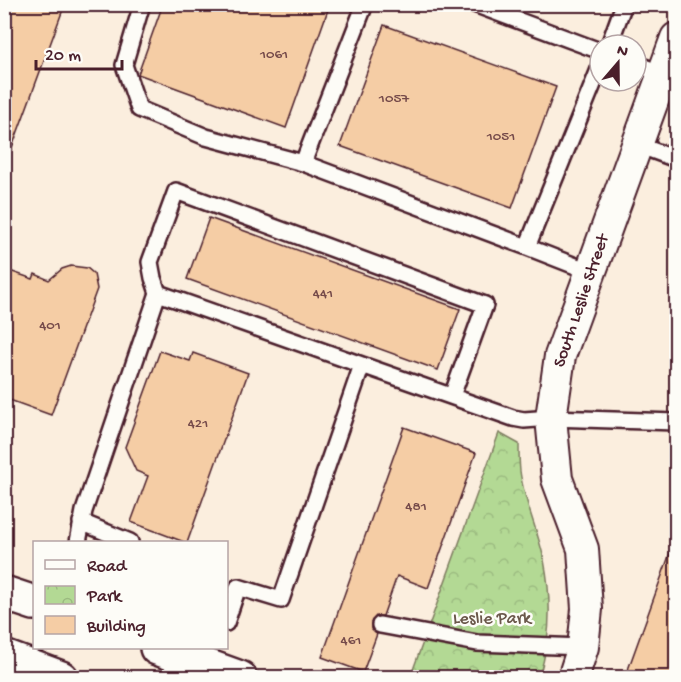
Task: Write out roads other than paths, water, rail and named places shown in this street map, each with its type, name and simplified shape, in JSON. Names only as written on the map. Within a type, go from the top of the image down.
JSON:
[{"type":"main road","points":[[4,592],[33,603]]},
{"type":"main road","points":[[160,649],[222,667]]},
{"type":"main road","points":[[4,657],[61,678]]},
{"type":"street","name":"South Leslie Street","points":[[573,678],[583,647],[587,609],[583,549],[557,479],[551,418],[560,356],[638,145],[665,58]]},
{"type":"lane","points":[[142,4],[124,65],[139,109],[206,137],[303,163],[591,272]]},
{"type":"lane","points":[[303,163],[365,4]]},
{"type":"lane","points":[[474,4],[588,47]]},
{"type":"lane","points":[[613,33],[624,4]]},
{"type":"lane","points":[[527,247],[589,93]]},
{"type":"lane","points":[[638,145],[676,159]]},
{"type":"lane","points":[[78,541],[81,522],[158,293],[150,262],[176,191],[485,305],[452,396]]},
{"type":"lane","points":[[158,293],[513,418],[676,422]]},
{"type":"lane","points":[[228,610],[232,585],[281,600],[362,365]]},
{"type":"lane","points":[[81,522],[125,541]]},
{"type":"lane","points":[[380,625],[477,643],[583,647]]},
{"type":"park label","name":"Leslie Park","points":[[492,619]]}]
